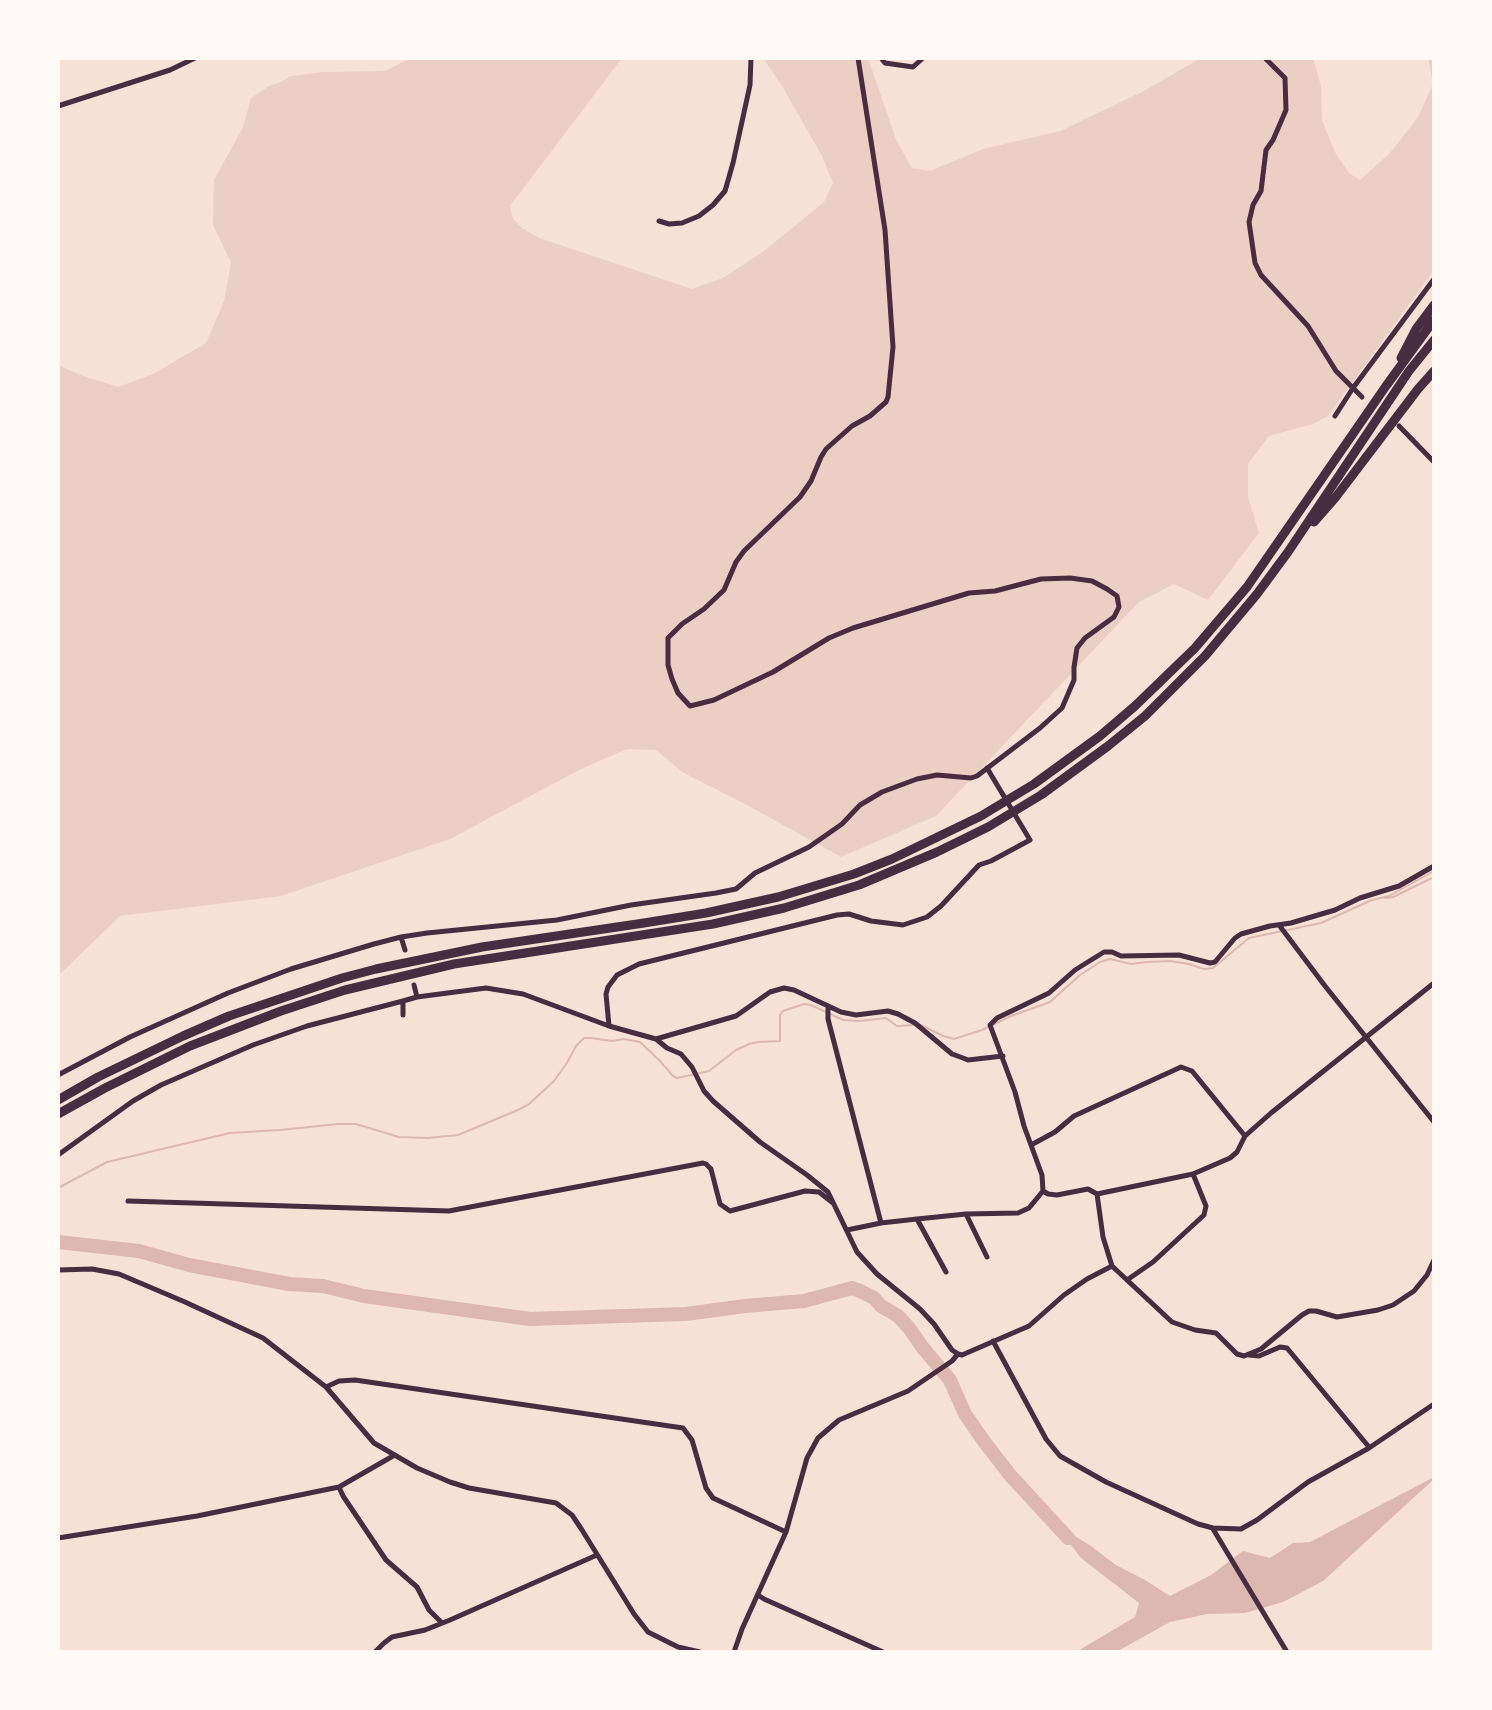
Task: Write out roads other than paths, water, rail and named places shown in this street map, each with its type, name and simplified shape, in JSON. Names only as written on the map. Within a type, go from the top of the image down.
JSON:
[{"type":"highway","points":[[1386,386],[1416,329],[1434,305]]},
{"type":"highway","points":[[58,1100],[194,1031],[342,978],[460,951],[706,913],[778,897],[854,874],[959,828],[1066,762],[1135,706],[1214,627],[1247,587],[1434,320]]},
{"type":"highway","points":[[1288,552],[1409,371],[1434,340]]},
{"type":"highway","points":[[58,1114],[190,1046],[345,990],[454,964],[752,916],[832,895],[966,839],[1041,795],[1097,755],[1179,683],[1224,635],[1434,371]]},
{"type":"street","points":[[58,106],[170,70],[195,58]]},
{"type":"street","points":[[659,221],[682,223],[699,216],[725,191],[750,85],[751,58]]},
{"type":"street","points":[[58,1075],[154,1025],[228,993],[291,969],[401,937],[557,920],[736,889],[755,873],[809,847],[842,824],[860,805],[882,792],[937,775],[971,778],[990,772],[1062,708],[1074,680],[1077,648],[1085,638],[1114,617],[1119,607],[1117,596],[1092,581],[1041,579],[995,591],[969,593],[853,628],[829,638],[756,680],[714,700],[690,706],[678,693],[668,665],[668,638],[724,590],[744,551],[800,497],[826,449],[852,426],[870,416],[888,397],[893,347],[887,257],[858,58]]},
{"type":"street","points":[[881,58],[885,63],[913,67],[923,58]]},
{"type":"street","points":[[1265,58],[1285,78],[1286,110],[1266,150],[1261,191],[1253,205],[1249,222],[1255,263],[1261,275],[1308,326],[1336,371],[1362,397]]},
{"type":"street","points":[[1335,416],[1434,279]]},
{"type":"street","points":[[1399,426],[1434,462]]},
{"type":"street","points":[[609,1026],[608,987],[617,975],[630,968],[837,915],[849,914],[871,921],[903,925],[919,921],[934,912],[979,865],[1030,840],[990,772]]},
{"type":"street","points":[[847,1230],[917,1219],[1022,1212],[1043,1191],[1042,1175],[990,1025],[997,1018],[1049,993],[1075,970],[1104,952],[1121,956],[1179,955],[1215,962],[1241,934],[1312,918],[1399,886],[1434,866]]},
{"type":"street","points":[[1279,925],[1434,1122]]},
{"type":"street","points":[[401,937],[405,950]]},
{"type":"street","points":[[1043,1191],[1057,1195],[1088,1189],[1097,1194],[1193,1174],[1230,1158],[1245,1136],[1271,1113],[1434,983]]},
{"type":"street","points":[[414,985],[417,997]]},
{"type":"street","points":[[58,1155],[133,1101],[179,1076],[253,1045],[307,1026],[417,997],[486,988],[523,994],[609,1026],[656,1039],[681,1054],[713,1101],[760,1142],[828,1192],[857,1252],[877,1274],[920,1309],[958,1354],[1029,1326],[1064,1295],[1112,1266]]},
{"type":"street","points":[[656,1039],[736,1016],[762,996],[779,988],[794,990],[828,1008],[856,1015],[888,1011],[898,1014],[915,1023],[952,1054],[968,1060],[1003,1056]]},
{"type":"street","points":[[403,1001],[403,1015]]},
{"type":"street","points":[[828,1008],[828,1019],[881,1223]]},
{"type":"street","points":[[1031,1145],[1055,1132],[1074,1116],[1181,1067],[1192,1071],[1245,1136]]},
{"type":"street","points":[[128,1201],[449,1211],[703,1163],[712,1171],[720,1204],[730,1211],[805,1191],[819,1192],[834,1203]]},
{"type":"street","points":[[1127,1280],[1153,1262],[1204,1215],[1205,1204],[1193,1174]]},
{"type":"street","points":[[1097,1194],[1103,1237],[1112,1266],[1172,1322],[1216,1333],[1237,1354],[1259,1356],[1280,1347],[1287,1348],[1369,1448]]},
{"type":"street","points":[[966,1214],[987,1257]]},
{"type":"street","points":[[917,1219],[946,1272]]},
{"type":"street","points":[[1248,1355],[1261,1349],[1312,1310],[1337,1317],[1393,1305],[1414,1291],[1434,1260]]},
{"type":"street","points":[[58,1270],[92,1269],[119,1274],[263,1338],[326,1387],[369,1439],[393,1456],[450,1482],[556,1503],[572,1515],[648,1632],[678,1647],[700,1652]]},
{"type":"street","points":[[993,1341],[1046,1439],[1060,1456],[1106,1482],[1213,1528],[1241,1529],[1308,1482],[1369,1448],[1434,1404]]},
{"type":"street","points":[[734,1652],[737,1639],[786,1532],[807,1458],[822,1434],[839,1420],[894,1398],[958,1354]]},
{"type":"street","points":[[326,1387],[339,1381],[355,1380],[683,1428],[692,1440],[711,1496],[786,1532]]},
{"type":"street","points":[[58,1538],[197,1516],[339,1487],[393,1456]]},
{"type":"street","points":[[339,1487],[386,1560],[417,1587],[429,1610],[442,1623]]},
{"type":"street","points":[[1213,1528],[1287,1652]]},
{"type":"street","points":[[375,1652],[392,1637],[425,1630],[597,1555]]},
{"type":"street","points":[[758,1595],[883,1652]]},
{"type":"waterway","points":[[921,1025],[954,1039],[982,1030],[1050,1002],[1080,975],[1110,959],[1131,964],[1170,961],[1204,969],[1213,968],[1249,938],[1321,923],[1372,900],[1389,896],[1434,871]]},
{"type":"waterway","points":[[1385,898],[1434,877]]},
{"type":"waterway","points":[[58,1188],[107,1162],[230,1133],[356,1124],[399,1137],[458,1135],[529,1104],[554,1081],[584,1038],[640,1042],[677,1078],[709,1071],[749,1044],[780,1041],[780,1015],[804,1004],[843,1020],[886,1018],[897,1026],[915,1025]]},
{"type":"waterway","points":[[58,1242],[139,1251],[189,1265],[289,1284],[323,1286],[364,1296],[530,1319],[686,1314],[804,1301],[852,1288],[874,1298],[909,1328],[950,1380],[965,1414],[983,1440],[1010,1475],[1068,1538]]}]
